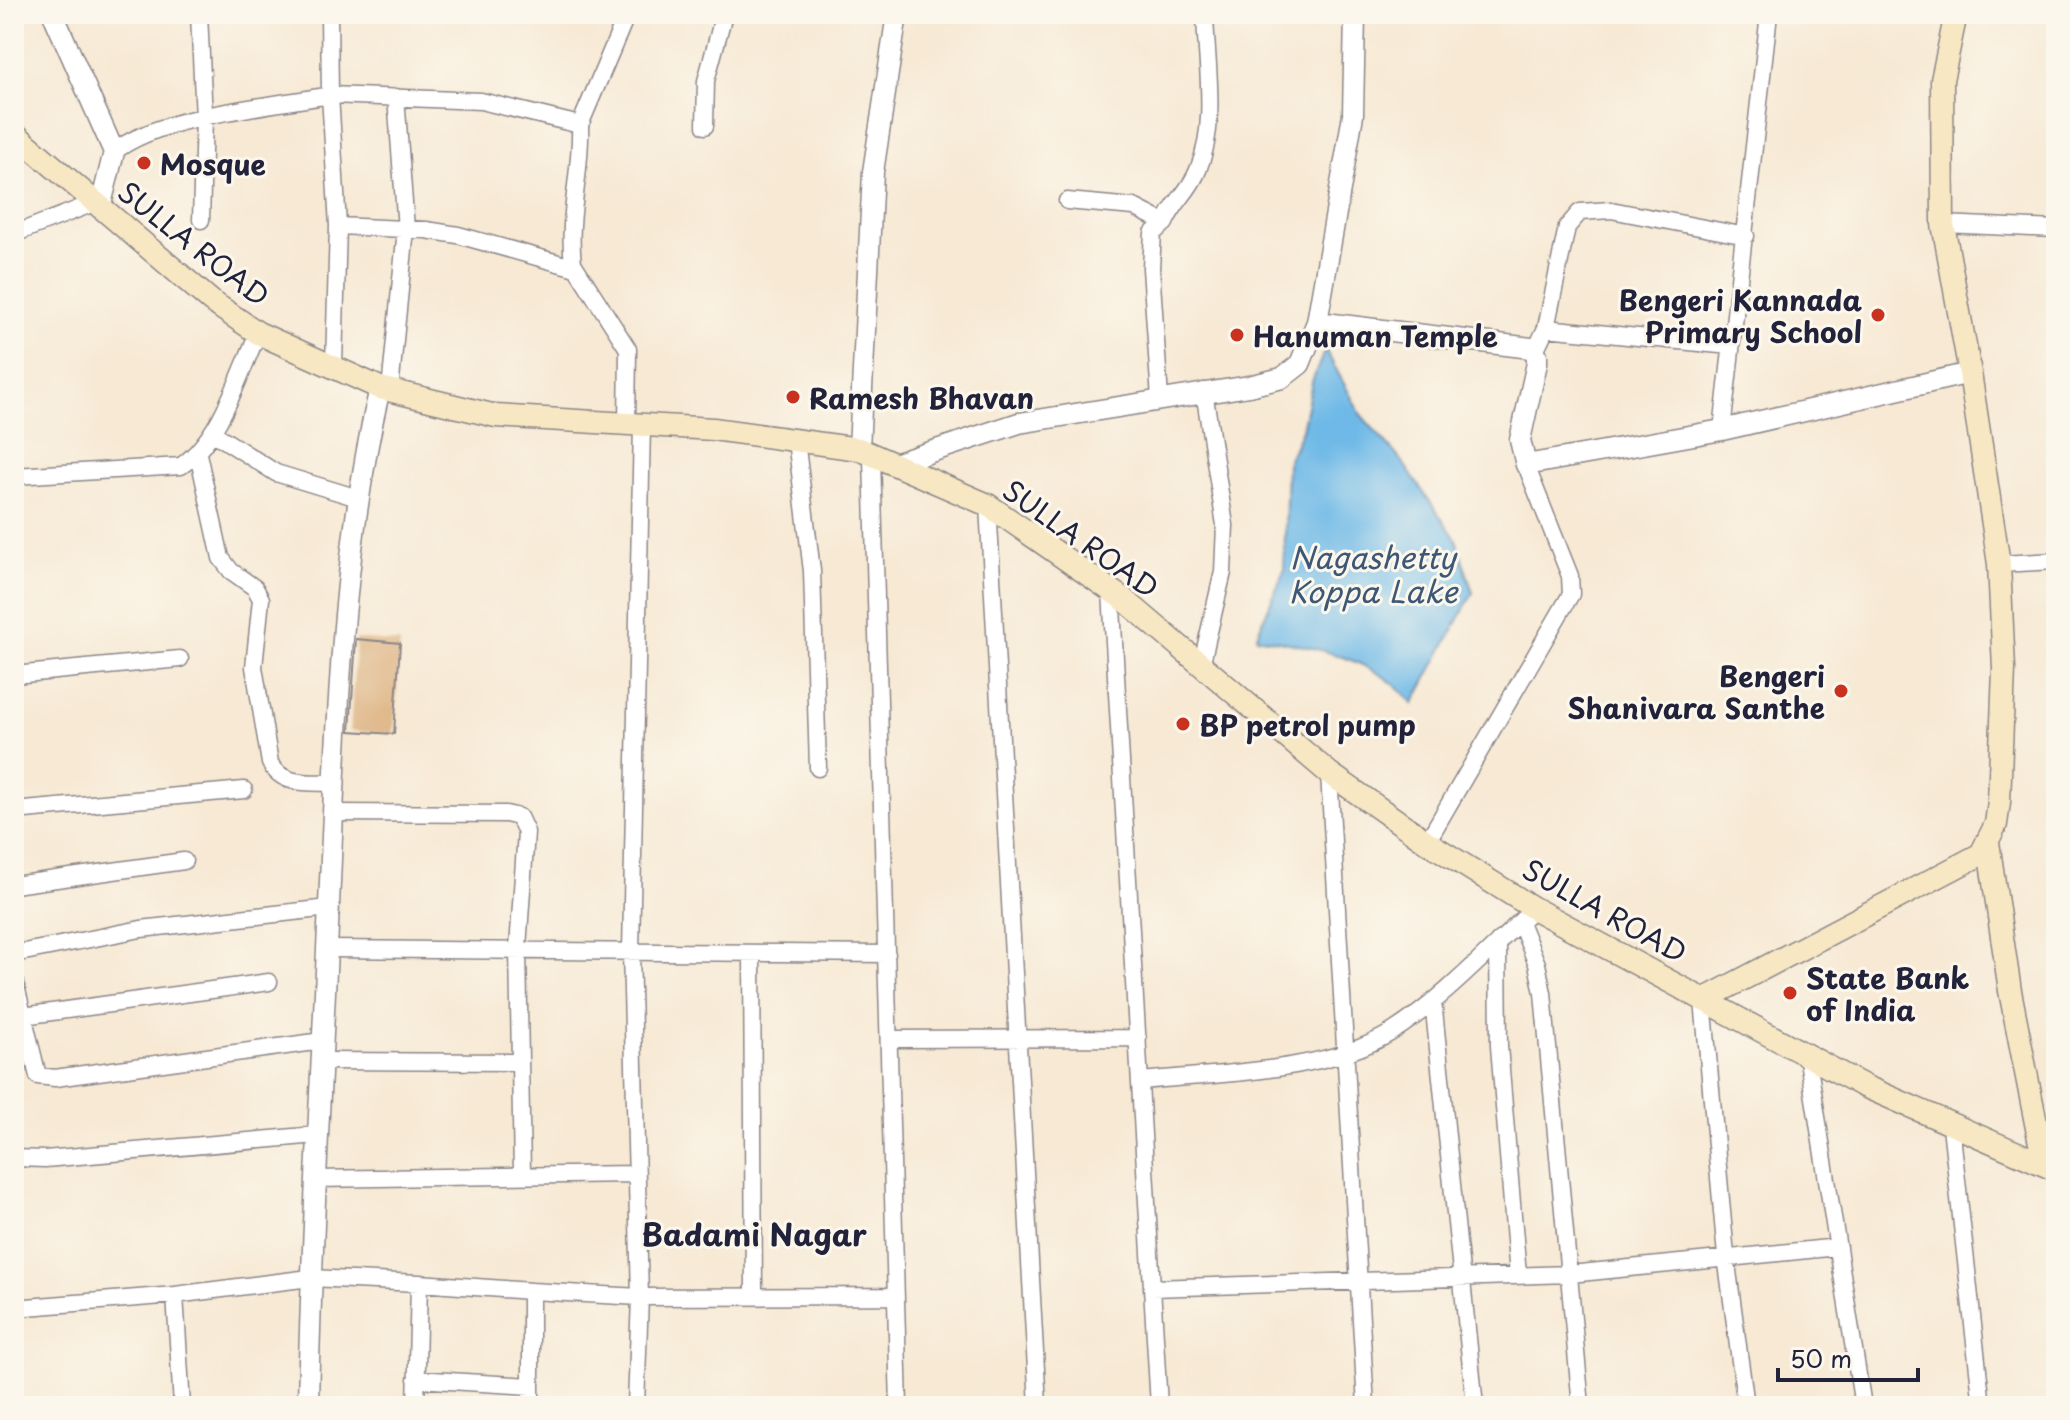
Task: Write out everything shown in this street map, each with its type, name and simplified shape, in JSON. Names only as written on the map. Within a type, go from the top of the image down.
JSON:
[{"type":"main road","points":[[1703,1000],[1981,854],[1996,824],[2004,731],[1999,564],[1970,373],[1943,224],[1942,80],[1956,14]]},
{"type":"main road","name":"SULLA ROAD","points":[[14,133],[211,301],[258,333],[385,389],[496,416],[796,440],[865,453],[988,505],[1111,591],[1329,773],[1527,916],[1703,1000],[1864,1086],[2050,1167]]},
{"type":"main road","points":[[1988,842],[2010,991],[2050,1167]]},
{"type":"street","points":[[53,14],[114,152]]},
{"type":"street","points":[[199,14],[204,118],[201,220]]},
{"type":"street","points":[[329,14],[330,95],[338,226],[334,364]]},
{"type":"street","points":[[627,14],[580,125],[581,156],[571,247],[576,268],[628,349],[635,425],[631,951],[634,1174],[640,1297],[636,1406]]},
{"type":"street","points":[[705,126],[706,81],[724,14]]},
{"type":"street","points":[[897,14],[873,172],[865,453],[887,954],[899,1406]]},
{"type":"street","points":[[1160,399],[1151,268],[1153,233],[1165,223],[1171,208],[1194,179],[1205,145],[1209,109],[1205,14]]},
{"type":"street","points":[[894,464],[1019,423],[1282,378],[1300,364],[1317,322],[1353,115],[1355,14]]},
{"type":"street","points":[[1722,430],[1769,14]]},
{"type":"street","points":[[14,234],[97,206],[114,152],[129,140],[204,118],[330,95],[481,101],[580,125]]},
{"type":"street","points":[[308,1406],[310,1278],[333,813],[358,498],[385,389],[406,229],[396,97]]},
{"type":"street","points":[[1067,201],[1134,207],[1165,223]]},
{"type":"street","points":[[1427,842],[1571,594],[1570,576],[1526,465],[1520,440],[1537,363],[1535,351],[1546,328],[1567,227],[1580,212],[1611,210],[1746,236]]},
{"type":"street","points":[[1943,224],[2056,229]]},
{"type":"street","points":[[338,226],[458,235],[576,268]]},
{"type":"street","points":[[1317,322],[1527,346],[1535,351]]},
{"type":"street","points":[[1546,328],[1730,346]]},
{"type":"street","points":[[14,476],[181,466],[198,454],[212,432],[258,333]]},
{"type":"street","points":[[1526,465],[1722,430],[1970,373]]},
{"type":"street","points":[[1201,666],[1223,572],[1225,525],[1204,391]]},
{"type":"street","points":[[212,432],[276,473],[358,498]]},
{"type":"street","points":[[796,440],[812,571],[818,768]]},
{"type":"street","points":[[198,454],[221,558],[231,571],[255,588],[261,599],[254,667],[270,763],[276,775],[287,780],[335,783]]},
{"type":"street","points":[[988,505],[1038,1406]]},
{"type":"street","points":[[1999,564],[2056,561]]},
{"type":"street","points":[[1111,591],[1159,1406]]},
{"type":"street","points":[[14,675],[180,659]]},
{"type":"street","points":[[1329,773],[1366,1406]]},
{"type":"street","points":[[14,811],[244,790]]},
{"type":"street","points":[[333,813],[506,814],[519,817],[524,823],[526,846],[518,948],[522,1174]]},
{"type":"street","points":[[14,885],[184,861]]},
{"type":"street","points":[[14,954],[141,929],[329,908]]},
{"type":"street","points":[[1141,1081],[1320,1061],[1391,1032],[1433,1001],[1527,916]]},
{"type":"street","points":[[1527,916],[1543,993],[1581,1406]]},
{"type":"street","points":[[1498,942],[1499,1046],[1518,1276]]},
{"type":"street","points":[[327,949],[518,948],[887,954]]},
{"type":"street","points":[[752,953],[754,1295]]},
{"type":"street","points":[[14,978],[38,1076],[55,1078],[322,1051],[518,1062]]},
{"type":"street","points":[[23,1016],[269,982]]},
{"type":"street","points":[[1703,1000],[1726,1256],[1746,1406]]},
{"type":"street","points":[[1433,1001],[1475,1406]]},
{"type":"street","points":[[889,1039],[1138,1038]]},
{"type":"street","points":[[1807,1054],[1863,1406]]},
{"type":"street","points":[[1951,1126],[1982,1406]]},
{"type":"street","points":[[14,1158],[45,1159],[317,1135]]},
{"type":"street","points":[[315,1179],[634,1174]]},
{"type":"street","points":[[1153,1288],[1570,1274],[1838,1247]]},
{"type":"street","points":[[14,1308],[175,1295],[310,1278],[640,1297],[896,1296]]},
{"type":"street","points":[[416,1406],[419,1283]]},
{"type":"street","points":[[531,1291],[531,1406]]},
{"type":"street","points":[[175,1295],[182,1406]]},
{"type":"street","points":[[416,1379],[531,1386]]},
{"type":"water","name":"Nagashetty Koppa Lake","points":[[1325,349],[1361,415],[1401,460],[1456,539],[1473,593],[1413,704],[1399,688],[1363,665],[1320,650],[1256,637],[1284,571],[1287,464],[1302,430],[1312,382]]},
{"type":"building","points":[[356,639],[400,643],[394,734],[350,731]]},
{"type":"place","name":"Mosque","points":[[144,163]]},
{"type":"place","name":"Bengeri Kannada Primary School","points":[[1878,315]]},
{"type":"place","name":"Hanuman Temple","points":[[1237,335]]},
{"type":"place","name":"Ramesh Bhavan","points":[[793,397]]},
{"type":"place","name":"Bengeri Shanivara Santhe","points":[[1841,691]]},
{"type":"place","name":"BP petrol pump","points":[[1183,724]]},
{"type":"place","name":"State Bank of India","points":[[1790,993]]},
{"type":"district","name":"Badami Nagar","points":[[754,1233]]}]
